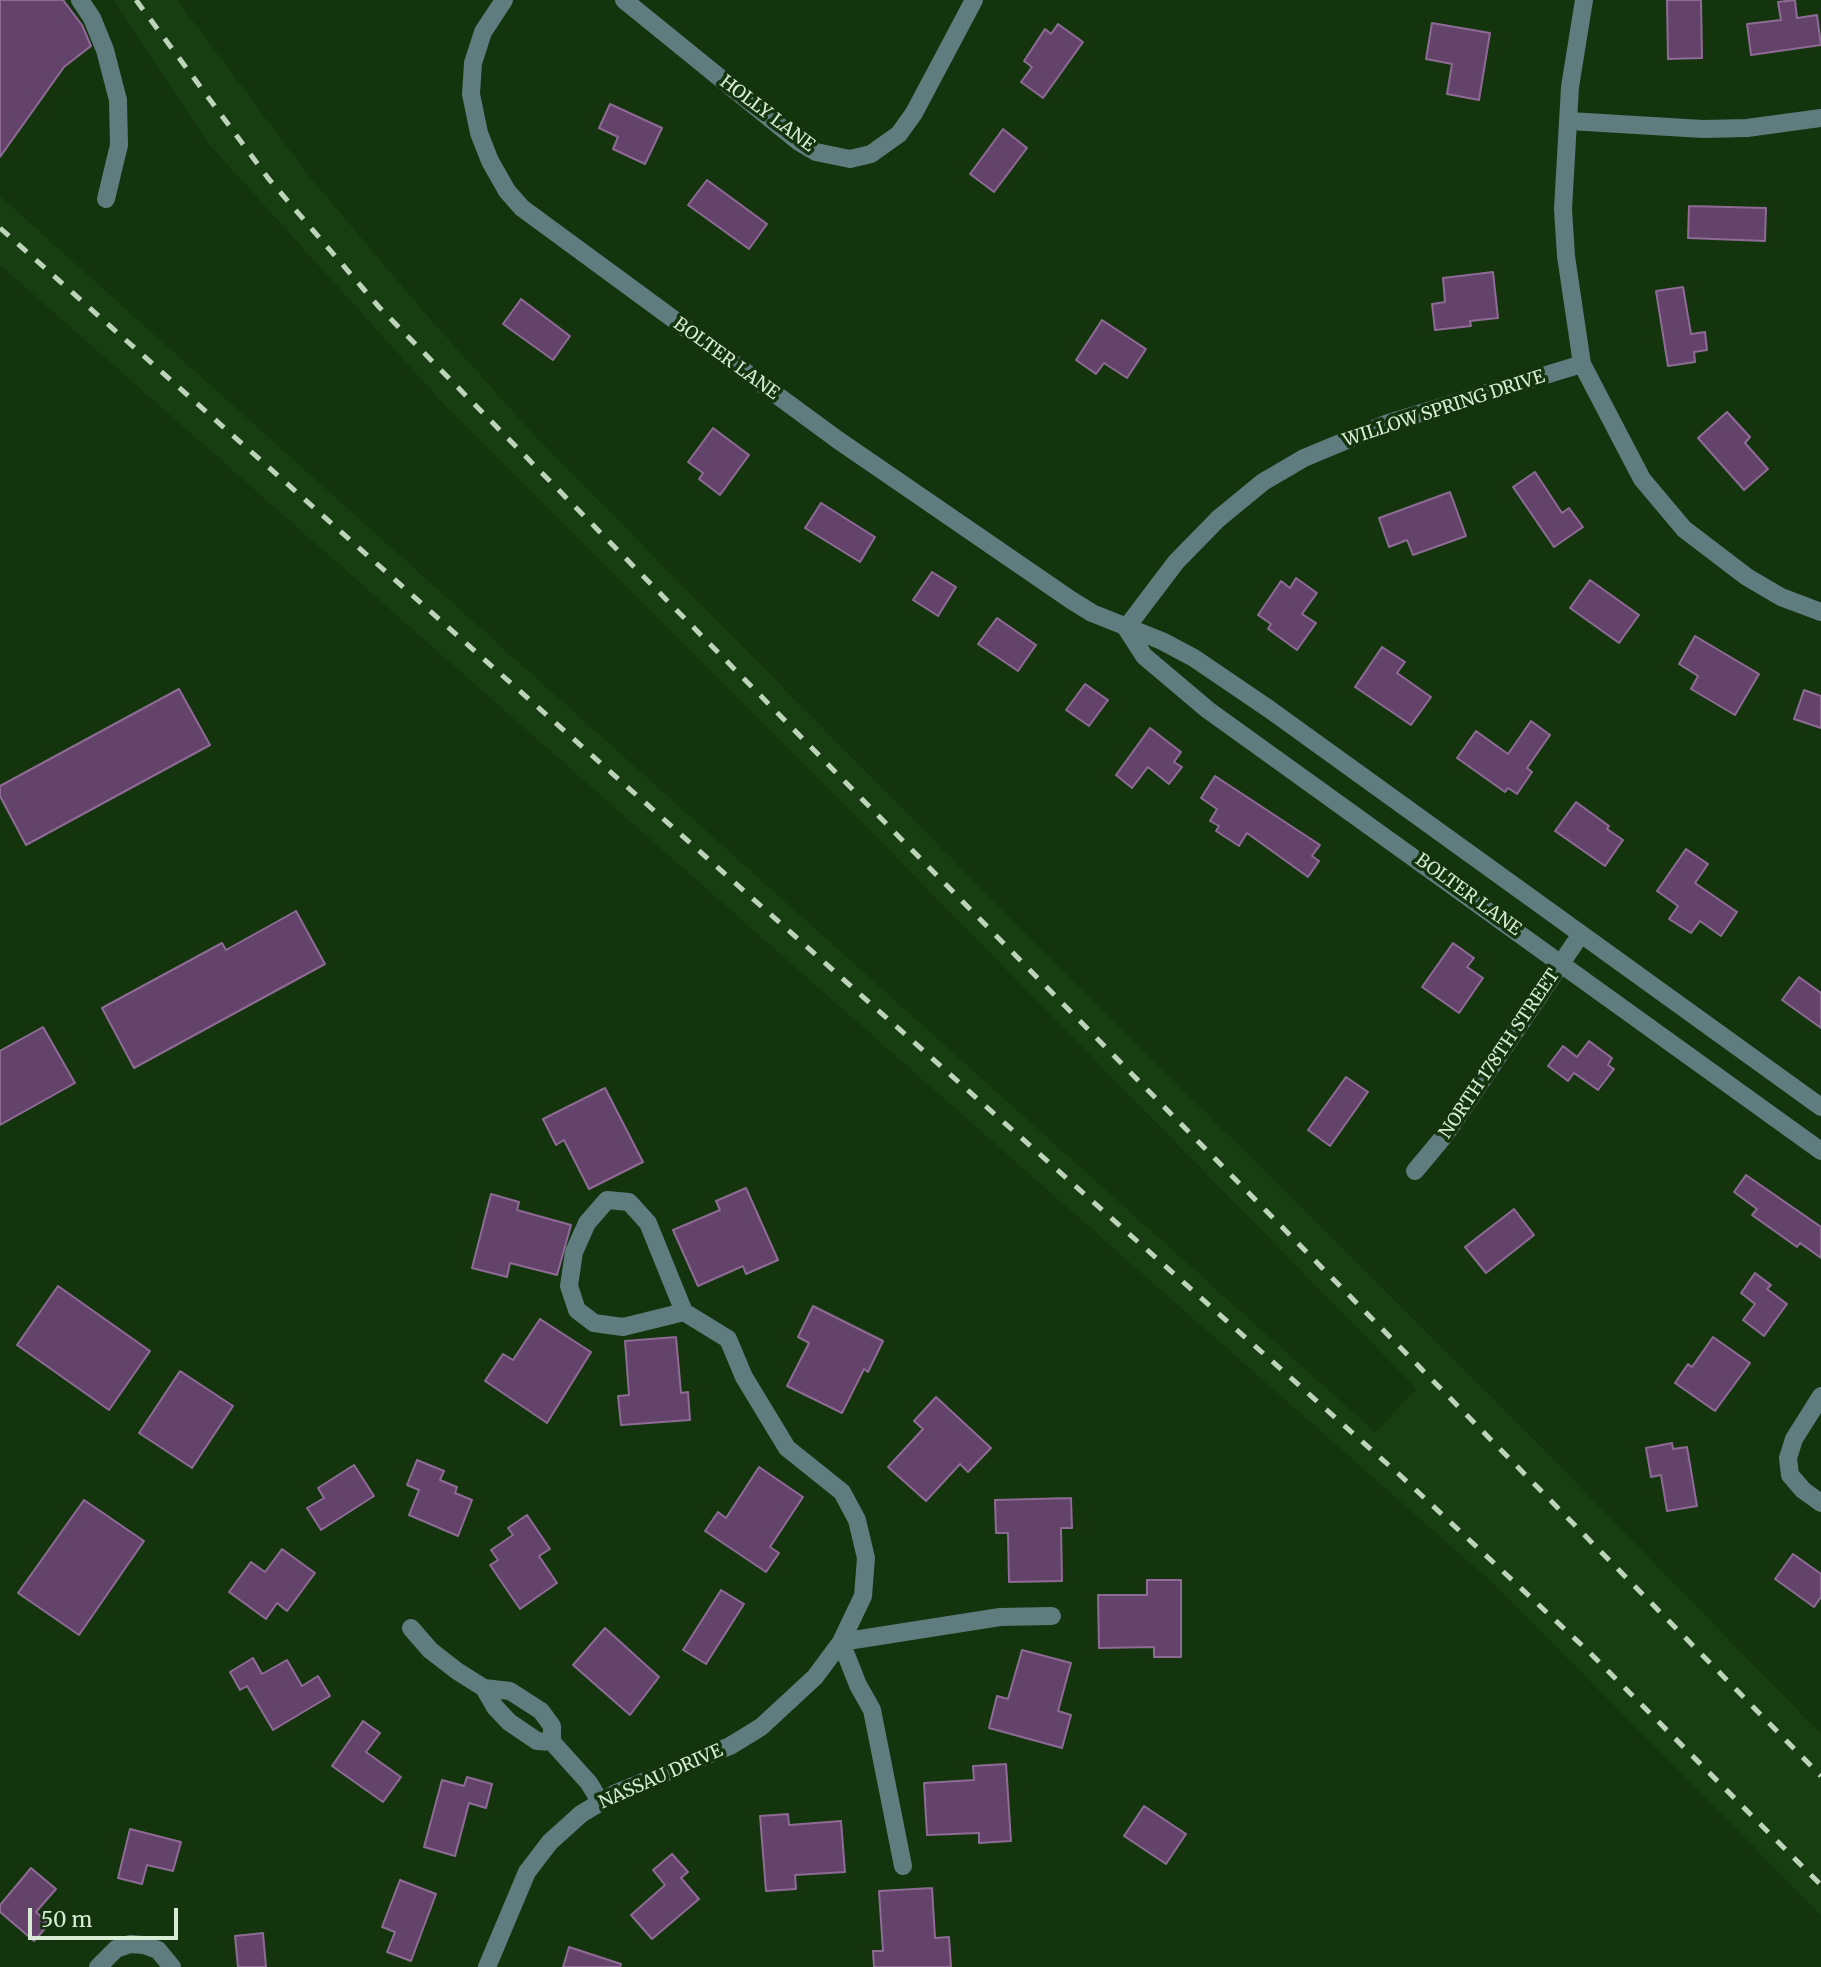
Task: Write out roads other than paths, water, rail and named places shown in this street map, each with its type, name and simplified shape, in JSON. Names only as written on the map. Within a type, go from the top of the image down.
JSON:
[{"type":"street","points":[[80,0],[92,18],[105,50],[118,100],[119,145],[106,199]]},
{"type":"street","name":"BOLTER LANE","points":[[504,0],[482,32],[473,62],[471,94],[479,133],[489,161],[507,191],[522,208],[855,452],[1070,600],[1194,658],[1821,1107]]},
{"type":"street","name":"HOLLY LANE","points":[[624,0],[799,142],[832,157],[850,159],[887,145],[914,113],[974,0]]},
{"type":"street","points":[[1584,0],[1570,87],[1563,164],[1566,256],[1582,364],[1642,479],[1684,529],[1747,577],[1782,597],[1821,612]]},
{"type":"street","points":[[1569,121],[1703,129],[1747,128],[1821,118]]},
{"type":"street","name":"WILLOW SPRING DRIVE","points":[[1126,628],[1176,562],[1217,519],[1263,482],[1304,458],[1388,423],[1582,364]]},
{"type":"street","name":"BOLTER LANE","points":[[1126,628],[1144,656],[1208,710],[1821,1151]]},
{"type":"street","name":"NORTH 178TH STREET","points":[[1415,1171],[1445,1135],[1581,934]]},
{"type":"street","points":[[607,1200],[629,1202],[648,1223],[684,1312],[623,1327],[594,1323],[577,1310],[569,1286],[574,1252],[587,1223],[607,1200]]},
{"type":"street","name":"NASSAU DRIVE","points":[[487,1967],[527,1872],[550,1842],[581,1814],[601,1803],[730,1746],[761,1727],[816,1677],[841,1642],[863,1596],[866,1558],[856,1520],[842,1492],[787,1448],[744,1377],[728,1339],[684,1312]]},
{"type":"street","points":[[1821,1396],[1794,1440],[1788,1458],[1790,1475],[1803,1490],[1821,1503]]},
{"type":"street","points":[[903,1866],[872,1710],[858,1685],[841,1642],[1000,1617],[1052,1616]]},
{"type":"street","points":[[411,1628],[430,1650],[484,1688],[495,1707],[509,1722],[537,1741],[552,1742],[582,1774],[601,1803]]},
{"type":"street","points":[[484,1688],[510,1692],[541,1711],[552,1726],[552,1742]]},
{"type":"street","points":[[98,1967],[116,1949],[130,1944],[158,1950],[172,1967]]},
{"type":"railway","points":[[136,0],[268,178],[379,307],[1821,1776]]},
{"type":"railway","points":[[0,228],[1402,1477],[1587,1650],[1821,1885]]}]
